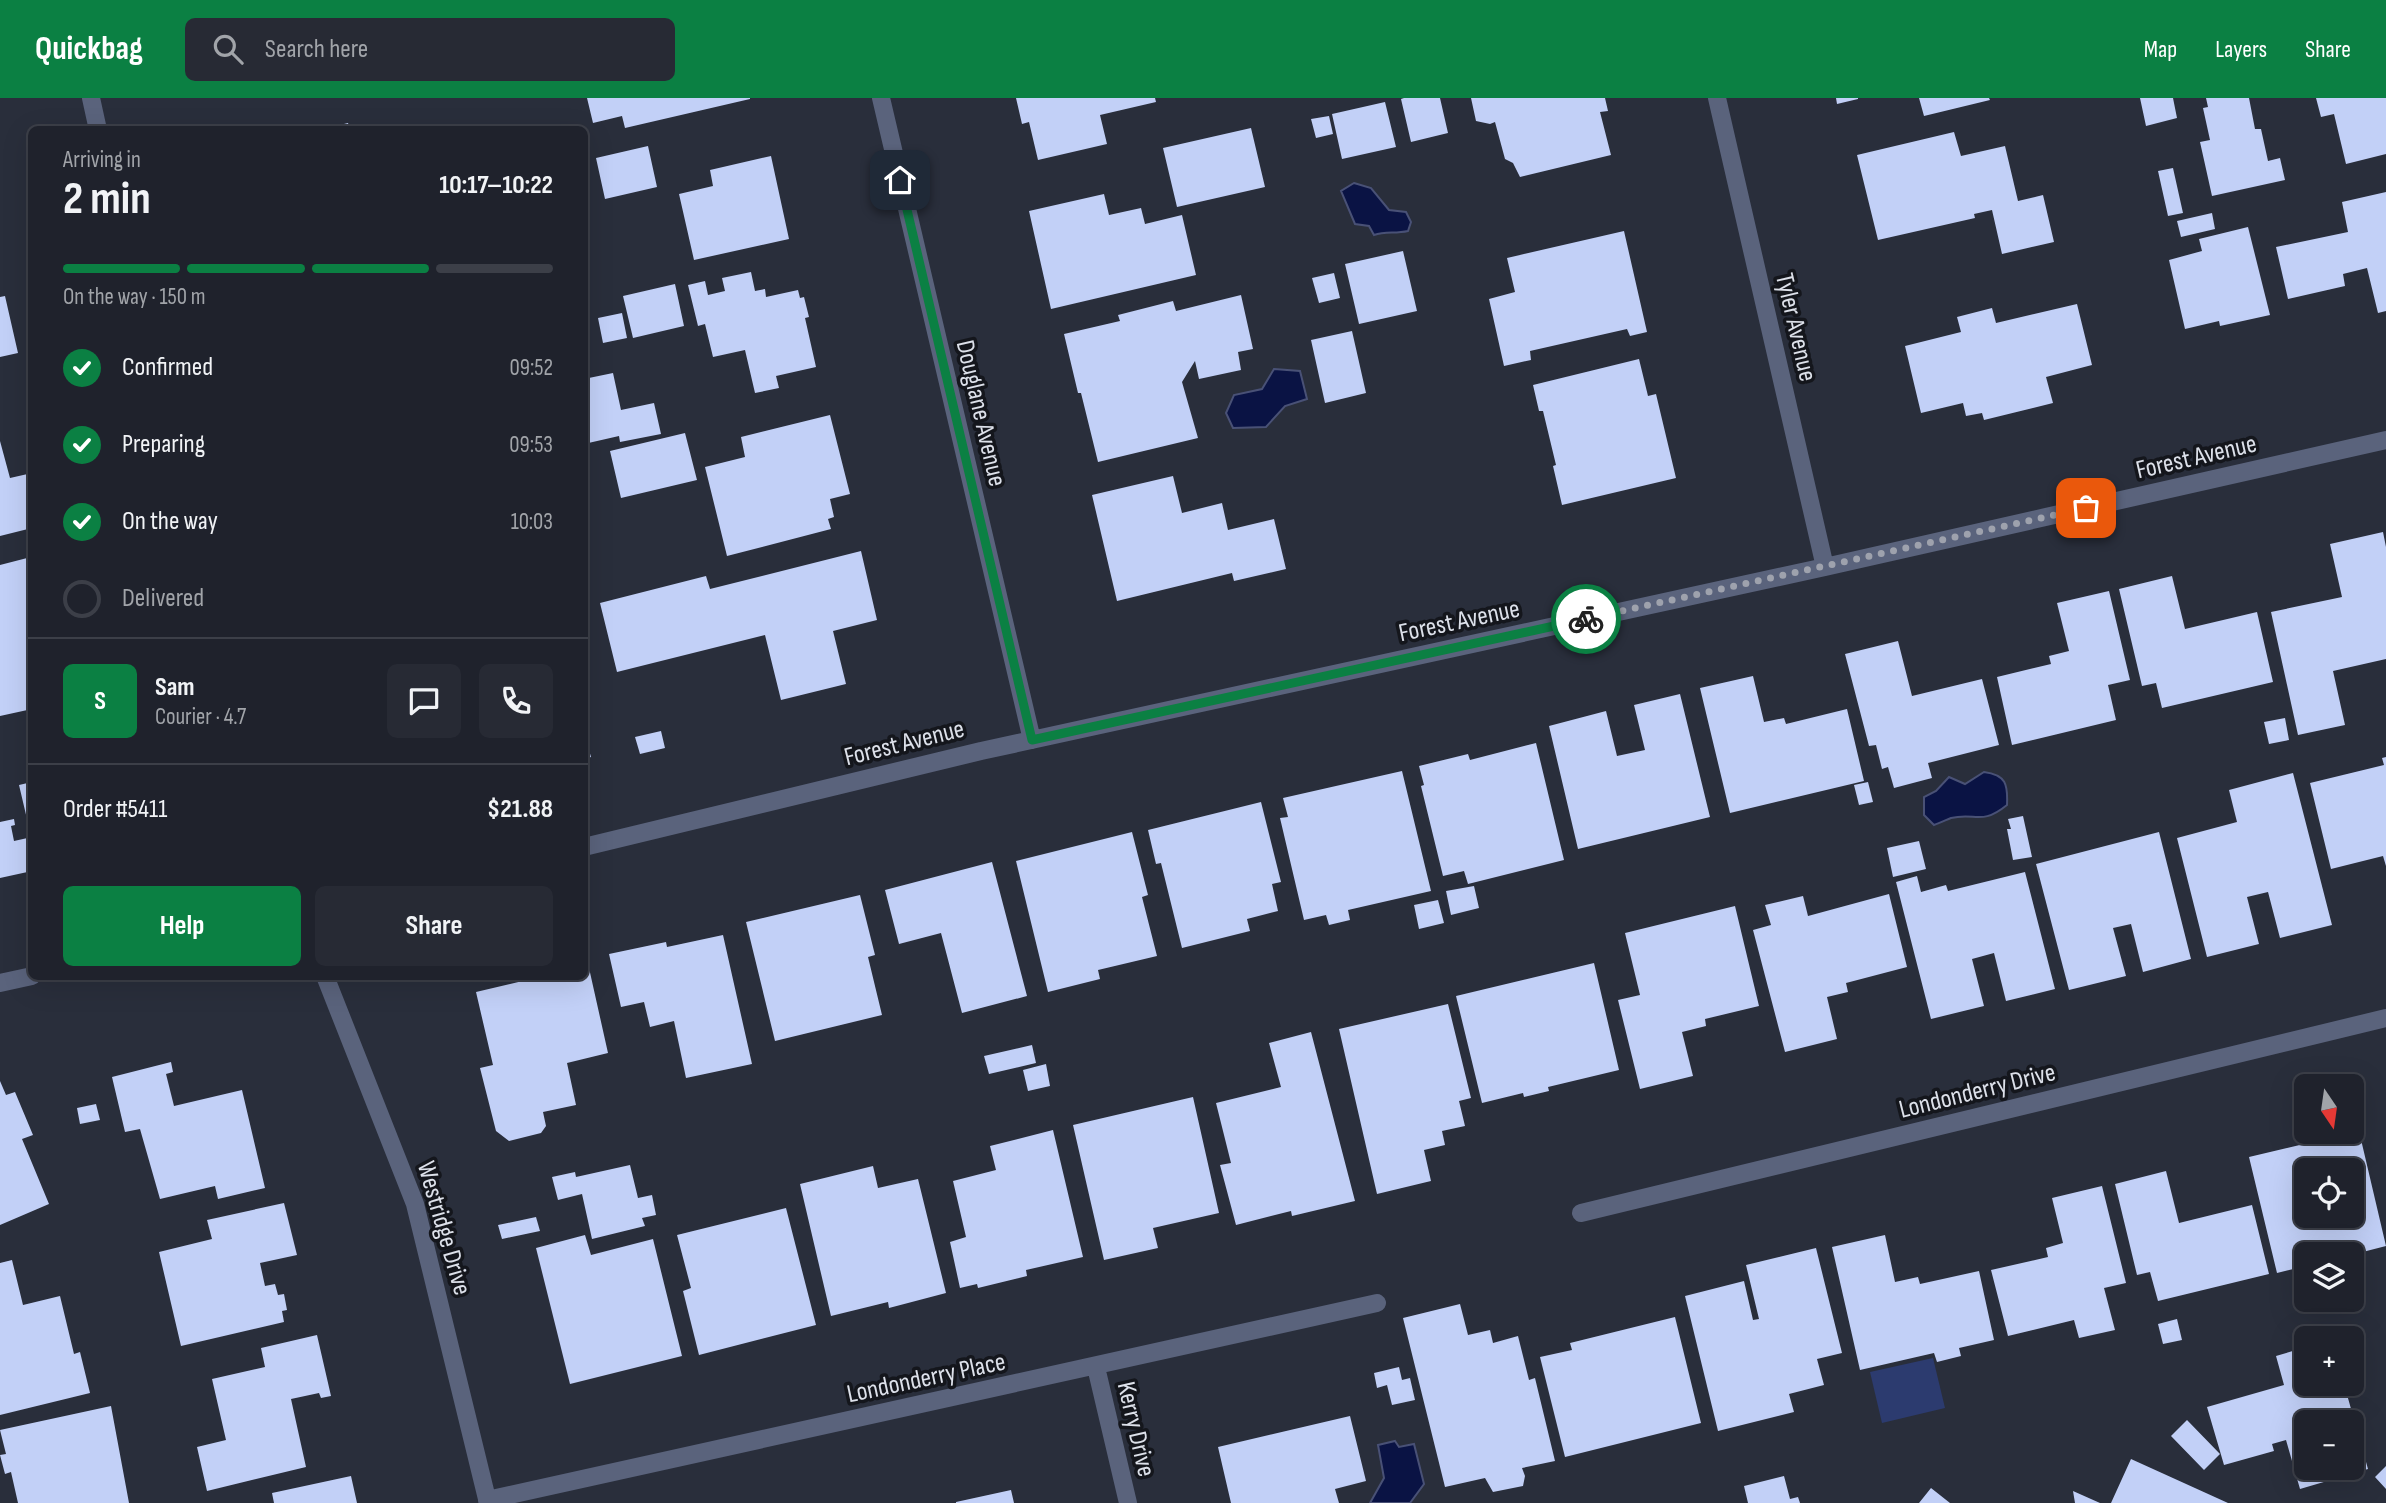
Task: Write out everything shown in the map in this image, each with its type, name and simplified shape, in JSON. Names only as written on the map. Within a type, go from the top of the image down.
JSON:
[{"type":"street","points":[[91,98],[97,126]]},
{"type":"street","name":"Douglane Avenue","points":[[881,98],[1032,740]]},
{"type":"street","name":"Tyler Avenue","points":[[1717,98],[1825,567]]},
{"type":"street","name":"Forest Avenue","points":[[588,846],[1032,740],[1825,567],[2386,440]]},
{"type":"street","points":[[0,983],[28,977]]},
{"type":"street","name":"Westridge Drive","points":[[327,980],[415,1204],[487,1502]]},
{"type":"street","name":"Londonderry Drive","points":[[1581,1213],[2386,1018]]},
{"type":"street","name":"Londonderry Place","points":[[487,1502],[1377,1303]]},
{"type":"street","name":"Kerry Drive","points":[[1096,1367],[1128,1503]]},
{"type":"shaded area","points":[[1354,183],[1371,188],[1389,210],[1406,212],[1411,222],[1408,231],[1374,235],[1369,226],[1355,224],[1341,191]]},
{"type":"shaded area","points":[[1274,369],[1300,371],[1307,399],[1285,406],[1266,427],[1233,428],[1226,413],[1234,395],[1262,389]]},
{"type":"shaded area","points":[[1984,772],[1997,775],[2004,782],[2007,805],[1984,817],[1951,818],[1934,825],[1924,815],[1924,797],[1936,791],[1949,777],[1965,784]]},
{"type":"shaded area","points":[[1933,1358],[1945,1408],[1882,1423],[1870,1372]]},
{"type":"shaded area","points":[[1395,1441],[1399,1447],[1414,1444],[1424,1484],[1410,1503],[1370,1503],[1384,1478],[1378,1445]]},
{"type":"building","points":[[587,98],[750,99],[625,128],[622,116],[593,123]]},
{"type":"building","points":[[1016,98],[1155,98],[1156,102],[1100,115],[1107,144],[1038,160],[1029,122],[1022,124]]},
{"type":"building","points":[[1440,98],[1448,133],[1411,142],[1401,99]]},
{"type":"building","points":[[1471,98],[1605,98],[1608,111],[1600,112],[1611,155],[1520,177],[1513,163],[1505,159],[1495,122],[1490,124],[1476,121]]},
{"type":"building","points":[[1836,98],[1858,98],[1858,99],[1837,104]]},
{"type":"building","points":[[1919,98],[1989,98],[1990,100],[1924,116]]},
{"type":"building","points":[[2140,98],[2173,98],[2177,118],[2146,126]]},
{"type":"building","points":[[2206,98],[2249,98],[2255,129],[2261,129],[2268,161],[2280,158],[2285,180],[2212,196],[2200,142],[2210,140],[2203,108],[2208,107]]},
{"type":"building","points":[[2316,98],[2386,98],[2386,154],[2346,164],[2334,114],[2321,117]]},
{"type":"building","points":[[1385,102],[1396,147],[1342,159],[1332,114]]},
{"type":"building","points":[[1329,116],[1333,134],[1316,138],[1311,119]]},
{"type":"building","points":[[1251,128],[1265,187],[1177,207],[1163,148]]},
{"type":"building","points":[[1954,132],[1961,156],[2005,146],[2018,201],[2043,195],[2054,242],[2002,254],[1992,210],[1974,214],[1975,218],[1878,240],[1857,155]]},
{"type":"building","points":[[648,146],[657,187],[605,199],[596,158]]},
{"type":"building","points":[[771,156],[789,239],[694,260],[679,194],[713,186],[710,170]]},
{"type":"building","points":[[2173,168],[2183,213],[2168,216],[2158,171]]},
{"type":"building","points":[[2386,192],[2386,311],[2378,313],[2367,268],[2343,274],[2345,286],[2288,299],[2276,247],[2348,232],[2342,202]]},
{"type":"building","points":[[1104,194],[1109,215],[1141,208],[1145,224],[1182,215],[1196,275],[1051,309],[1029,211]]},
{"type":"building","points":[[2212,213],[2215,229],[2181,237],[2177,221]]},
{"type":"building","points":[[2248,227],[2270,315],[2220,326],[2219,321],[2185,329],[2169,260],[2202,251],[2199,239]]},
{"type":"building","points":[[1624,231],[1647,332],[1630,336],[1627,329],[1530,351],[1531,360],[1504,366],[1489,299],[1515,292],[1507,258]]},
{"type":"building","points":[[1403,251],[1417,311],[1359,324],[1345,264]]},
{"type":"building","points":[[751,272],[755,291],[765,289],[766,297],[798,290],[800,298],[804,297],[809,317],[805,318],[816,367],[776,376],[779,388],[755,393],[745,350],[713,357],[705,324],[698,326],[688,285],[705,281],[708,295],[725,291],[722,278]]},
{"type":"building","points":[[1334,273],[1340,298],[1319,303],[1312,278]]},
{"type":"building","points":[[675,284],[684,326],[633,338],[623,296]]},
{"type":"building","points":[[1241,295],[1253,349],[1238,352],[1241,370],[1199,379],[1195,361],[1182,382],[1198,438],[1098,462],[1064,334],[1120,321],[1118,315],[1173,301],[1176,311]]},
{"type":"building","points":[[5,296],[18,353],[0,357],[0,297]]},
{"type":"building","points":[[2077,304],[2092,365],[2046,377],[2053,403],[1984,420],[1982,413],[1966,416],[1963,403],[1921,413],[1905,346],[1961,332],[1957,317],[1992,308],[1996,323]]},
{"type":"building","points":[[622,313],[627,338],[603,343],[598,318]]},
{"type":"building","points":[[1352,331],[1366,393],[1325,403],[1311,340]]},
{"type":"building","points":[[1639,359],[1648,396],[1656,394],[1676,478],[1562,505],[1543,411],[1539,411],[1533,385]]},
{"type":"building","points":[[613,373],[621,410],[654,403],[661,434],[620,442],[619,436],[588,443],[588,378]]},
{"type":"building","points":[[830,415],[850,494],[830,499],[834,517],[828,519],[831,529],[727,556],[705,467],[745,457],[741,437]]},
{"type":"building","points":[[685,433],[697,480],[621,498],[610,451]]},
{"type":"building","points":[[0,441],[10,478],[28,474],[28,529],[0,536]]},
{"type":"building","points":[[1173,476],[1182,513],[1222,503],[1228,530],[1274,519],[1286,569],[1234,581],[1232,573],[1117,601],[1092,495]]},
{"type":"building","points":[[2383,532],[2386,547],[2386,659],[2333,671],[2345,725],[2298,735],[2271,612],[2342,597],[2330,544]]},
{"type":"building","points":[[861,551],[877,620],[833,631],[846,684],[781,700],[765,635],[617,672],[600,603],[706,576],[710,589]]},
{"type":"building","points":[[28,558],[28,710],[0,716],[0,565]]},
{"type":"building","points":[[2172,576],[2185,629],[2257,612],[2273,682],[2162,708],[2156,683],[2142,686],[2119,589]]},
{"type":"building","points":[[2109,591],[2130,680],[2108,685],[2116,720],[2012,745],[1997,677],[2051,664],[2049,656],[2069,651],[2057,603]]},
{"type":"building","points":[[1898,641],[1912,696],[1982,679],[1999,745],[1928,763],[1932,778],[1894,788],[1888,767],[1882,769],[1876,745],[1869,746],[1845,654]]},
{"type":"building","points":[[1753,676],[1764,722],[1784,718],[1786,724],[1847,709],[1864,781],[1730,813],[1700,688]]},
{"type":"building","points":[[1680,694],[1710,817],[1578,849],[1549,726],[1606,711],[1617,756],[1645,750],[1634,705]]},
{"type":"building","points":[[2285,718],[2289,740],[2269,744],[2264,722]]},
{"type":"building","points":[[661,731],[665,748],[640,754],[635,737]]},
{"type":"building","points":[[1536,743],[1564,860],[1468,884],[1464,871],[1443,876],[1421,786],[1424,785],[1419,766],[1468,754],[1470,760]]},
{"type":"building","points":[[2386,757],[2386,866],[2383,856],[2331,869],[2310,783],[2384,765],[2382,758]]},
{"type":"building","points":[[1402,771],[1431,891],[1348,910],[1350,920],[1329,925],[1326,915],[1304,920],[1280,818],[1288,817],[1283,798]]},
{"type":"building","points":[[2293,773],[2332,925],[2280,938],[2268,892],[2247,897],[2259,944],[2207,957],[2177,838],[2237,822],[2229,790]]},
{"type":"building","points":[[1868,782],[1873,802],[1859,805],[1854,785]]},
{"type":"building","points":[[28,783],[28,819],[27,819],[19,785]]},
{"type":"building","points":[[1261,802],[1281,882],[1272,884],[1278,911],[1247,919],[1250,931],[1182,948],[1161,863],[1156,864],[1148,830]]},
{"type":"building","points":[[2023,816],[2032,857],[2013,860],[2007,829],[2011,829],[2008,819]]},
{"type":"building","points":[[14,819],[15,825],[11,826],[14,841],[28,838],[28,872],[0,878],[0,822]]},
{"type":"building","points":[[1132,832],[1148,895],[1142,897],[1157,956],[1098,970],[1100,979],[1048,992],[1016,861]]},
{"type":"building","points":[[2159,832],[2191,959],[2143,972],[2131,924],[2113,928],[2126,976],[2069,990],[2036,864]]},
{"type":"building","points":[[1919,841],[1926,869],[1893,877],[1887,848]]},
{"type":"building","points":[[992,862],[1027,996],[962,1013],[941,933],[899,944],[885,890]]},
{"type":"building","points":[[2025,872],[2055,989],[2006,1001],[1994,953],[1972,959],[1984,1006],[1931,1019],[1896,882],[1917,876],[1921,892],[1946,885],[1948,891]]},
{"type":"building","points":[[1474,886],[1479,908],[1451,915],[1446,891]]},
{"type":"building","points":[[1889,894],[1907,967],[1846,983],[1848,992],[1827,997],[1837,1039],[1785,1052],[1753,930],[1771,925],[1765,905],[1803,896],[1808,916]]},
{"type":"building","points":[[860,895],[875,955],[868,957],[882,1015],[775,1041],[746,922]]},
{"type":"building","points":[[1438,900],[1444,923],[1419,929],[1414,905]]},
{"type":"building","points":[[1735,906],[1759,1006],[1705,1019],[1706,1026],[1682,1032],[1693,1076],[1640,1089],[1618,1000],[1640,995],[1625,933]]},
{"type":"building","points":[[723,935],[752,1064],[686,1078],[674,1021],[650,1027],[644,1002],[621,1007],[609,954],[666,942],[667,947]]},
{"type":"building","points":[[588,963],[608,1053],[567,1063],[576,1105],[543,1112],[546,1126],[541,1133],[509,1141],[496,1131],[480,1068],[493,1065],[476,992],[527,980],[588,980]]},
{"type":"building","points":[[1594,963],[1619,1070],[1548,1087],[1549,1091],[1524,1097],[1523,1093],[1482,1103],[1456,996]]},
{"type":"building","points":[[1448,1004],[1471,1098],[1459,1101],[1465,1126],[1442,1131],[1445,1145],[1424,1150],[1431,1181],[1377,1194],[1339,1029]]},
{"type":"building","points":[[1311,1032],[1355,1201],[1292,1216],[1291,1211],[1236,1225],[1220,1165],[1231,1163],[1216,1103],[1281,1087],[1269,1043]]},
{"type":"building","points":[[1032,1045],[1036,1063],[989,1074],[984,1056]]},
{"type":"building","points":[[171,1062],[173,1072],[166,1074],[174,1106],[242,1090],[265,1188],[218,1199],[215,1186],[160,1199],[140,1129],[125,1132],[112,1077]]},
{"type":"building","points":[[1046,1064],[1050,1086],[1028,1091],[1023,1070]]},
{"type":"building","points":[[0,1081],[6,1095],[15,1092],[33,1135],[22,1139],[49,1204],[0,1225]]},
{"type":"building","points":[[1193,1097],[1219,1213],[1153,1228],[1158,1248],[1104,1260],[1073,1125]]},
{"type":"building","points":[[96,1104],[100,1120],[80,1124],[77,1108]]},
{"type":"building","points":[[1053,1130],[1083,1257],[1026,1270],[1027,1276],[978,1288],[977,1284],[960,1288],[950,1242],[966,1237],[953,1181],[996,1170],[990,1146]]},
{"type":"building","points":[[2304,1144],[2362,1144],[2386,1246],[2364,1252],[2364,1242],[2294,1242],[2294,1269],[2277,1273],[2249,1157]]},
{"type":"building","points":[[630,1165],[638,1198],[652,1195],[656,1215],[642,1218],[645,1226],[592,1239],[582,1194],[558,1200],[552,1177],[575,1172],[576,1177]]},
{"type":"building","points":[[873,1166],[878,1188],[918,1179],[946,1293],[889,1308],[888,1302],[831,1316],[800,1184]]},
{"type":"building","points":[[2166,1171],[2179,1223],[2252,1205],[2269,1274],[2158,1301],[2150,1272],[2137,1275],[2115,1184]]},
{"type":"building","points":[[2102,1186],[2126,1283],[2104,1288],[2115,1330],[2079,1338],[2074,1320],[2008,1336],[1991,1270],[2048,1257],[2046,1248],[2063,1243],[2052,1198]]},
{"type":"building","points":[[284,1203],[297,1255],[260,1263],[265,1286],[275,1284],[278,1295],[284,1294],[287,1310],[282,1311],[284,1322],[181,1346],[159,1252],[212,1239],[207,1220]]},
{"type":"building","points":[[786,1208],[816,1325],[699,1355],[683,1291],[691,1288],[677,1235]]},
{"type":"building","points":[[536,1217],[540,1231],[502,1239],[498,1225]]},
{"type":"building","points":[[585,1235],[591,1255],[653,1239],[682,1356],[570,1384],[536,1248]]},
{"type":"building","points":[[1885,1235],[1895,1282],[1918,1277],[1920,1284],[1979,1271],[1994,1340],[1959,1348],[1961,1356],[1937,1362],[1934,1353],[1860,1370],[1832,1247]]},
{"type":"building","points":[[1816,1248],[1842,1353],[1817,1359],[1824,1385],[1789,1394],[1794,1412],[1718,1431],[1685,1296],[1744,1281],[1753,1320],[1759,1319],[1746,1265]]},
{"type":"building","points":[[12,1260],[23,1305],[60,1296],[74,1354],[80,1352],[90,1393],[0,1415],[0,1263]]},
{"type":"building","points":[[1460,1304],[1468,1335],[1490,1330],[1493,1343],[1518,1336],[1529,1380],[1535,1378],[1555,1461],[1522,1468],[1525,1476],[1523,1486],[1493,1492],[1485,1478],[1445,1487],[1403,1318]]},
{"type":"building","points":[[1675,1317],[1701,1423],[1565,1457],[1540,1357],[1572,1350],[1570,1343]]},
{"type":"building","points":[[2177,1319],[2182,1340],[2163,1344],[2158,1324]]},
{"type":"building","points":[[317,1335],[331,1396],[321,1398],[319,1393],[291,1399],[306,1467],[207,1491],[197,1447],[226,1440],[212,1379],[265,1367],[261,1348]]},
{"type":"building","points":[[2294,1351],[2294,1396],[2347,1396],[2351,1410],[2294,1410],[2294,1468],[2286,1440],[2272,1444],[2274,1451],[2224,1465],[2207,1407],[2284,1385],[2276,1356]]},
{"type":"building","points":[[1399,1367],[1402,1380],[1410,1378],[1415,1400],[1392,1405],[1387,1385],[1377,1388],[1374,1373]]},
{"type":"building","points":[[111,1406],[129,1503],[18,1503],[11,1472],[5,1474],[0,1455],[6,1454],[0,1430]]},
{"type":"building","points":[[1350,1416],[1366,1481],[1335,1489],[1339,1503],[1231,1503],[1218,1447]]},
{"type":"building","points":[[2187,1420],[2220,1454],[2204,1470],[2171,1436]]},
{"type":"building","points":[[2364,1455],[2368,1469],[2364,1470]]},
{"type":"building","points":[[2131,1459],[2228,1503],[2111,1503]]},
{"type":"building","points":[[2386,1466],[2386,1489],[2375,1477]]},
{"type":"building","points":[[351,1476],[357,1503],[274,1503],[272,1493]]},
{"type":"building","points":[[1784,1476],[1790,1499],[1798,1497],[1800,1503],[1748,1503],[1744,1486]]},
{"type":"building","points":[[2297,1480],[2331,1480],[2300,1489]]},
{"type":"building","points":[[1931,1488],[1950,1503],[1919,1503]]},
{"type":"building","points":[[1011,1490],[1014,1503],[956,1503],[956,1502]]},
{"type":"building","points":[[2073,1491],[2100,1503],[2075,1503]]},
{"type":"way so far","points":[[1586,619],[2086,508]]},
{"type":"route","points":[[900,180],[1032,740],[1586,619]]}]
